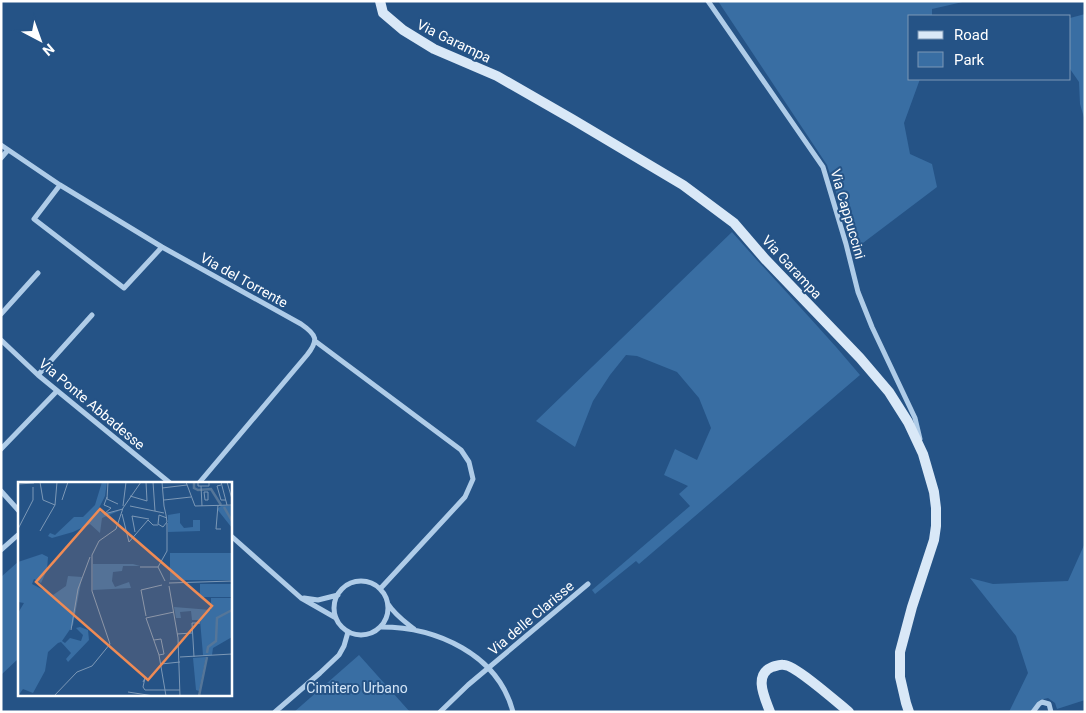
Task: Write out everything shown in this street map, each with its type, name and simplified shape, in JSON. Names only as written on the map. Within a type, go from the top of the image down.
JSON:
[{"type":"street","name":"Via Garampa","points":[[380,1],[383,13],[403,30],[434,49],[497,76],[572,119],[683,185],[734,223],[765,259],[860,358],[889,392],[908,422],[923,454],[934,492],[936,508],[934,540],[912,607],[900,652],[900,677],[909,712]]},
{"type":"street","name":"Via Cappuccini","points":[[708,1],[823,167],[858,292],[872,327],[915,418],[923,454]]},
{"type":"street","name":"Via del Torrente","points":[[1,145],[60,185],[162,247],[302,324],[312,331],[315,341],[460,450],[469,462],[474,479],[466,496],[380,589]]},
{"type":"street","points":[[1,158],[8,150]]},
{"type":"street","points":[[60,185],[34,219],[124,288],[162,247]]},
{"type":"street","points":[[1,314],[38,273]]},
{"type":"street","points":[[38,375],[92,314]]},
{"type":"street","name":"Via Ponte Abbadesse","points":[[1,340],[57,392],[169,482]]},
{"type":"street","points":[[200,482],[307,356],[315,341]]},
{"type":"street","points":[[1,449],[57,392]]},
{"type":"street","points":[[1,491],[18,509]]},
{"type":"street","points":[[1,550],[18,535]]},
{"type":"street","points":[[231,536],[301,598],[336,618]]},
{"type":"street","points":[[388,604],[386,620],[381,627],[374,632],[360,636],[348,632],[338,624],[334,610],[335,602],[343,588],[350,584],[366,582],[374,584],[380,589],[393,612],[414,629]]},
{"type":"street","name":"Via delle Clarisse","points":[[440,712],[468,684],[588,584]]},
{"type":"street","points":[[301,598],[318,600],[338,595]]},
{"type":"street","points":[[381,627],[414,629],[457,644],[470,652],[489,668],[503,687],[513,712]]},
{"type":"street","points":[[275,712],[339,654],[344,646],[348,632]]},
{"type":"street","points":[[770,712],[762,686],[763,677],[768,669],[783,664],[796,670],[849,712]]},
{"type":"street","points":[[1033,712],[1042,702],[1049,704],[1051,712]]},
{"type":"green space","points":[[718,1],[967,1],[932,9],[932,15],[908,15],[908,80],[920,80],[904,123],[910,154],[932,164],[937,187],[855,249],[827,165]]},
{"type":"green space","points":[[1085,14],[1085,121],[1080,104],[1079,82],[1071,70],[1071,18]]},
{"type":"green space","points":[[732,232],[860,375],[639,564],[636,561],[595,594],[592,590],[690,506],[679,494],[688,486],[664,475],[675,449],[697,460],[711,428],[699,398],[677,372],[637,356],[626,355],[593,401],[575,447],[536,421]]},
{"type":"green space","points":[[1085,543],[1085,700],[1057,709],[1055,703],[1048,698],[1040,700],[1031,712],[1009,712],[1028,673],[1016,636],[970,578],[993,584],[1068,581]]},
{"type":"green space","points":[[18,562],[18,659],[1,675],[1,577]]},
{"type":"green space","name":"Cimitero Urbano","points":[[359,655],[410,712],[294,712]]}]
